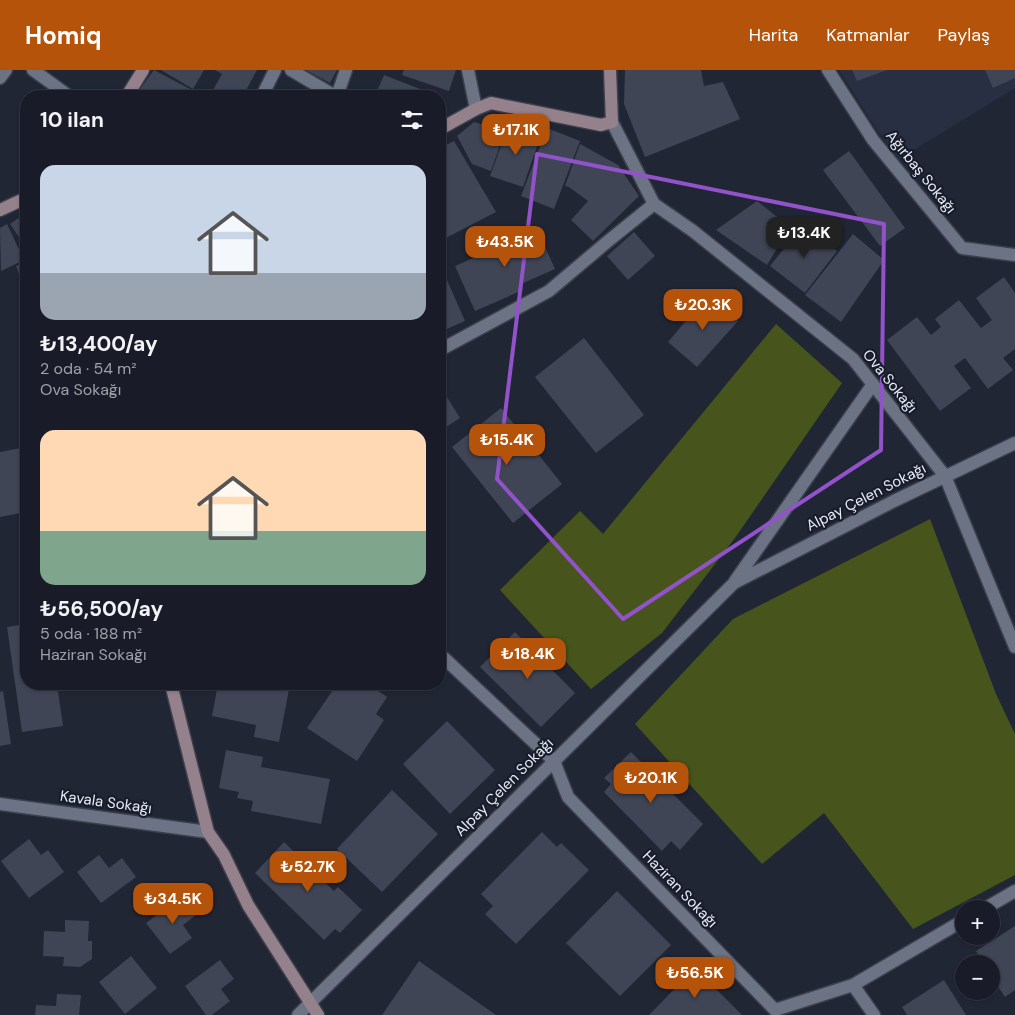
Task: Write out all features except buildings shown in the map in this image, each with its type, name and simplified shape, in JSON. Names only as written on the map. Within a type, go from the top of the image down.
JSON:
[{"type":"street","points":[[0,78],[6,70]]},
{"type":"street","points":[[33,70],[61,90]]},
{"type":"street","points":[[131,90],[143,70]]},
{"type":"street","points":[[265,90],[275,70]]},
{"type":"street","points":[[291,70],[326,90]]},
{"type":"street","points":[[338,90],[346,70]]},
{"type":"street","points":[[468,70],[476,109]]},
{"type":"street","points":[[446,347],[549,291],[654,204],[612,122],[610,70]]},
{"type":"street","name":"Ağırbaş Sokağı","points":[[828,70],[873,140],[962,248],[1015,255]]},
{"type":"street","points":[[446,126],[491,103],[601,125],[612,122]]},
{"type":"street","points":[[0,210],[20,201]]},
{"type":"street","name":"Ova Sokağı","points":[[654,204],[693,231],[853,359],[945,476],[1015,647]]},
{"type":"street","name":"Alpay Çelen Sokağı","points":[[298,1015],[734,583],[873,384]]},
{"type":"street","name":"Alpay Çelen Sokağı","points":[[734,583],[894,501],[1015,443]]},
{"type":"street","points":[[446,660],[554,761]]},
{"type":"street","points":[[173,690],[208,832],[224,855],[248,905],[318,1015]]},
{"type":"street","name":"Haziran Sokağı","points":[[554,761],[568,797],[775,1010],[853,985],[955,925]]},
{"type":"street","name":"Kavala Sokağı","points":[[0,804],[208,832]]},
{"type":"street","points":[[1000,900],[1015,892]]},
{"type":"street","points":[[853,985],[874,1015]]},
{"type":"highlighted area","points":[[537,154],[884,224],[881,450],[623,619],[497,479]]},
{"type":"shaded area","points":[[839,70],[1015,70],[1015,88],[899,159],[875,127]]},
{"type":"green space","points":[[776,324],[842,383],[735,538],[662,633],[591,689],[500,590],[580,511],[603,534]]},
{"type":"green space","points":[[930,519],[996,694],[1015,734],[1015,875],[968,900],[955,900],[955,907],[913,929],[824,813],[762,864],[635,724],[733,619]]}]
